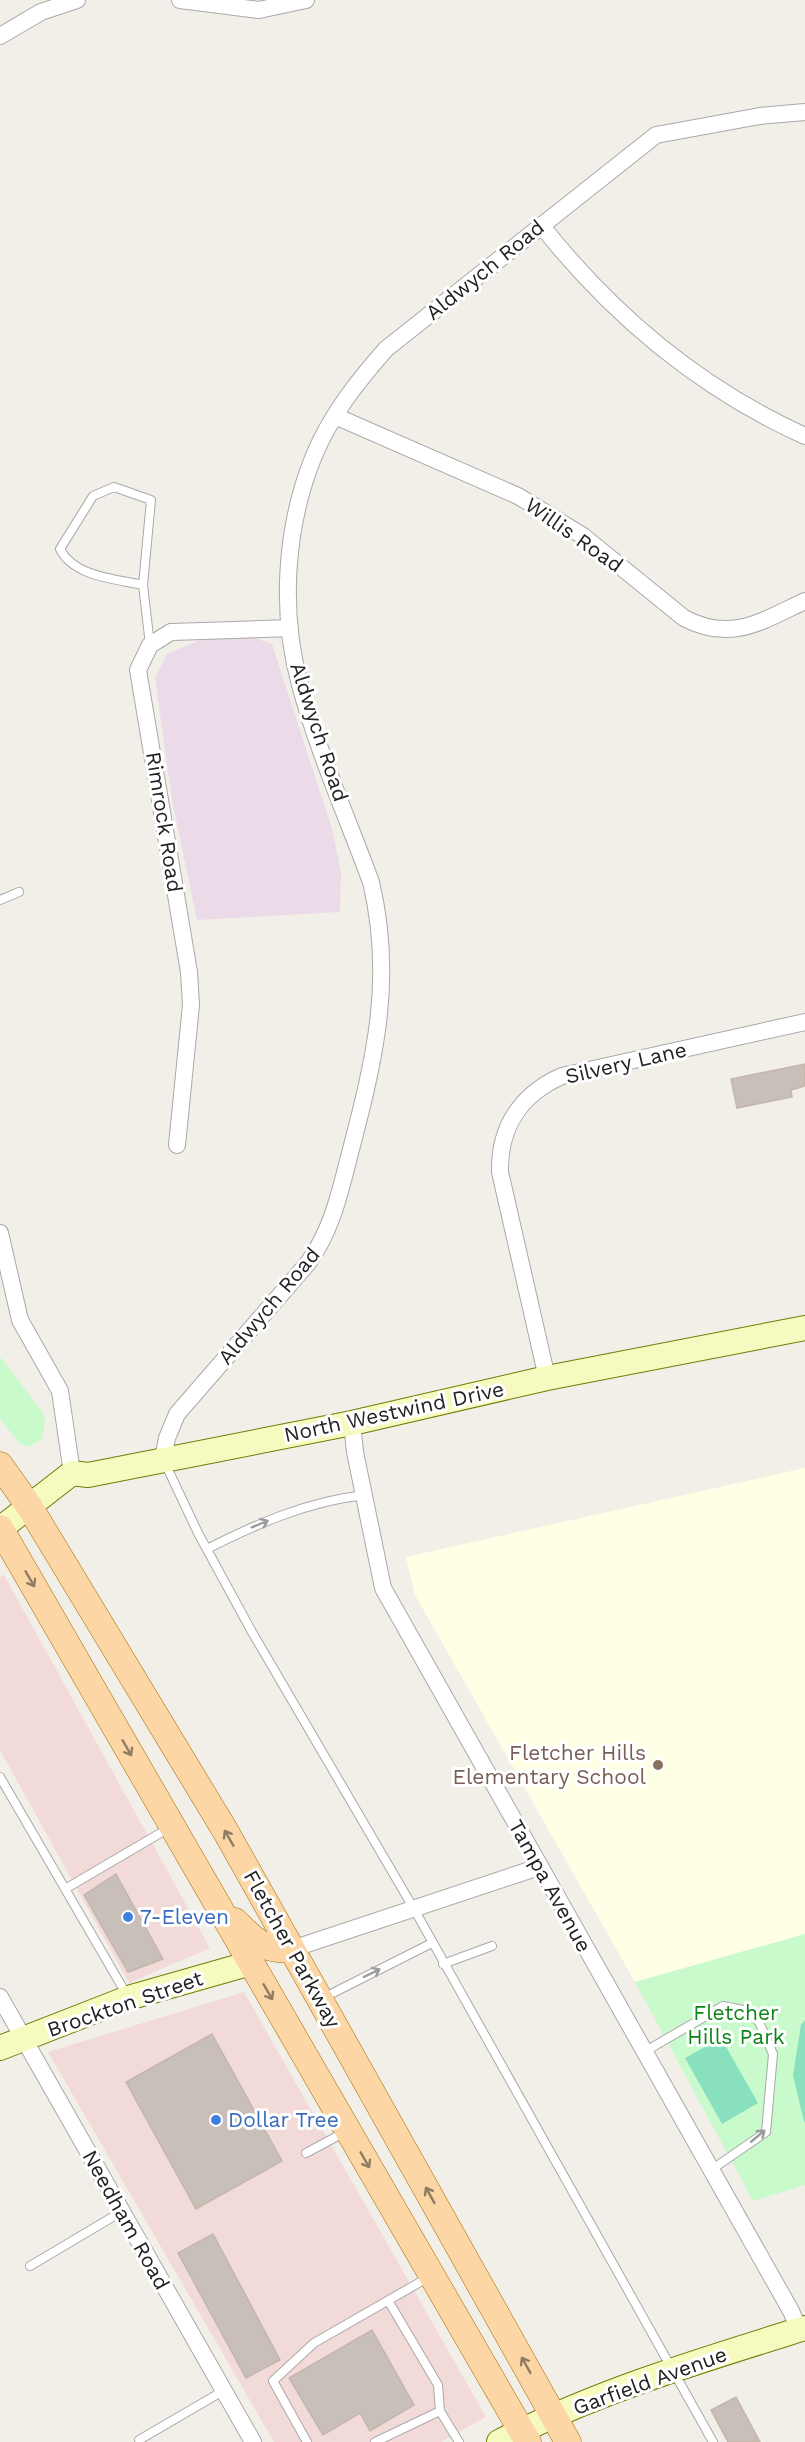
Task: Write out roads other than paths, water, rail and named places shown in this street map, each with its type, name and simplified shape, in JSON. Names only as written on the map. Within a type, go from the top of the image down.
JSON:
[{"type":"main road","name":"Fletcher Parkway","points":[[0,1465],[29,1506],[226,1832],[568,2442]]},
{"type":"main road","name":"Fletcher Parkway","points":[[0,1528],[525,2436]]},
{"type":"main road","points":[[217,1905],[252,1938],[273,1951],[292,1949]]},
{"type":"main road","points":[[251,1963],[284,1969],[320,1999]]},
{"type":"street","points":[[0,36],[41,12],[77,0]]},
{"type":"street","points":[[180,0],[259,10],[306,0]]},
{"type":"street","name":"Aldwych Road","points":[[163,1459],[167,1438],[177,1414],[308,1263],[324,1239],[336,1209],[370,1077],[383,990],[382,947],[376,903],[368,871],[307,709],[294,658],[290,628],[288,574],[296,517],[313,458],[335,416],[355,385],[386,349],[656,135],[760,116],[805,112]]},
{"type":"street","points":[[541,225],[600,293],[650,340],[722,392],[759,415],[805,436]]},
{"type":"street","name":"Willis Road","points":[[335,416],[518,496],[583,536],[694,624],[718,630],[742,629],[805,601]]},
{"type":"street","points":[[150,645],[171,632],[290,628]]},
{"type":"street","name":"Rimrock Road","points":[[150,645],[138,670],[189,972],[191,1005],[177,1145]]},
{"type":"street","name":"Silvery Lane","points":[[547,1378],[500,1172],[500,1157],[506,1129],[520,1105],[539,1088],[562,1076],[805,1022]]},
{"type":"street","points":[[0,1233],[20,1320],[60,1391],[72,1473],[0,1528]]},
{"type":"street","name":"North Westwind Drive","points":[[72,1473],[88,1475],[352,1423],[547,1378],[805,1328]]},
{"type":"street","name":"Tampa Avenue","points":[[352,1423],[355,1452],[366,1495],[383,1588],[539,1868],[802,2329]]},
{"type":"street","points":[[292,1949],[539,1868]]},
{"type":"street","name":"Brockton Street","points":[[0,2048],[128,1998],[251,1963]]},
{"type":"street","name":"Needham Road","points":[[0,1997],[253,2442]]},
{"type":"street","name":"Garfield Avenue","points":[[499,2442],[525,2436],[554,2416],[674,2369],[802,2329]]},
{"type":"lane","points":[[143,585],[100,576],[65,559],[60,549],[93,496],[114,487],[151,500],[143,585],[150,645]]},
{"type":"lane","points":[[0,900],[19,892]]},
{"type":"lane","points":[[163,1459],[207,1549],[414,1909],[713,2442]]},
{"type":"lane","points":[[207,1549],[259,1523],[346,1497],[366,1495]]},
{"type":"lane","points":[[0,1777],[128,1998]]},
{"type":"lane","points":[[65,1889],[172,1826]]},
{"type":"lane","points":[[320,1999],[432,1943]]},
{"type":"lane","points":[[443,1964],[492,1946]]},
{"type":"lane","points":[[644,2052],[723,2006],[748,2010],[759,2022],[773,2054],[766,2132],[711,2169]]},
{"type":"lane","points":[[306,2153],[348,2130]]},
{"type":"lane","points":[[30,2266],[121,2212]]},
{"type":"lane","points":[[306,2442],[273,2381],[314,2343],[432,2276]]},
{"type":"lane","points":[[389,2302],[438,2385],[440,2411],[459,2442]]},
{"type":"lane","points":[[139,2440],[223,2391]]},
{"type":"lane","points":[[375,2442],[440,2411]]},
{"type":"place","name":"Fletcher Hills Elementary School","points":[[658,1765]]},
{"type":"place","name":"7-Eleven","points":[[128,1917]]},
{"type":"place","name":"Dollar Tree","points":[[216,2120]]},
{"type":"park label","name":"Fletcher Hills Park","points":[[736,2025]]}]
